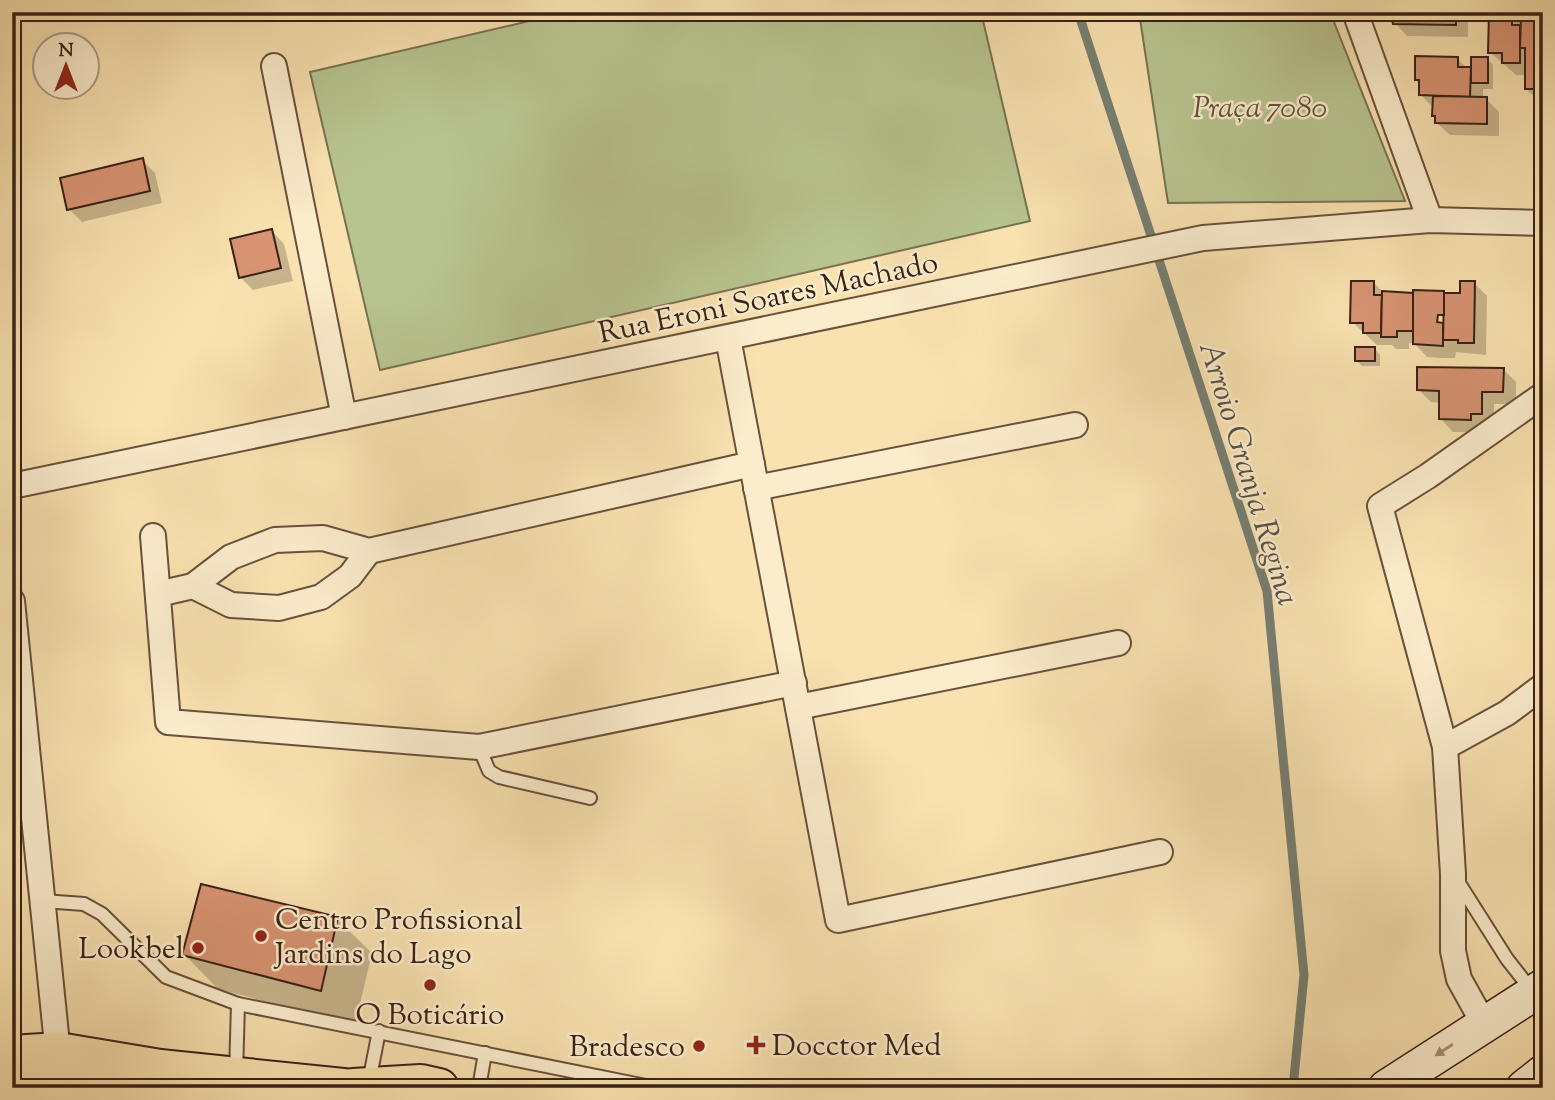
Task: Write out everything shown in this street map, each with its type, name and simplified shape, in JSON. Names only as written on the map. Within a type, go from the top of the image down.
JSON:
[{"type":"main road","points":[[12,1055],[60,1067],[160,1069],[354,1087],[421,1084],[439,1088]]},
{"type":"main road","points":[[12,1084],[60,1067]]},
{"type":"street","points":[[1355,12],[1430,220]]},
{"type":"street","points":[[274,66],[344,417]]},
{"type":"street","name":"Rua Eroni Soares Machado","points":[[12,486],[1203,238],[1430,220],[1543,223]]},
{"type":"street","points":[[728,338],[838,920],[1160,852]]},
{"type":"street","points":[[1484,1024],[1459,979],[1453,951],[1453,874],[1445,747],[1380,506],[1428,476],[1543,395]]},
{"type":"street","points":[[158,594],[193,586],[231,557],[275,540],[323,538],[369,551],[754,476],[1076,425]]},
{"type":"street","points":[[153,536],[168,723],[478,747],[1118,643]]},
{"type":"street","points":[[193,586],[231,605],[279,608],[321,597],[350,576],[369,551]]},
{"type":"street","points":[[12,601],[60,1067]]},
{"type":"street","points":[[1445,747],[1507,713],[1543,686]]},
{"type":"street","points":[[1386,1088],[1484,1024],[1540,995]]},
{"type":"street","points":[[1524,1088],[1543,1073]]},
{"type":"lane","points":[[478,747],[489,771],[499,777],[590,798]]},
{"type":"lane","points":[[1453,874],[1507,959],[1540,995]]},
{"type":"lane","points":[[43,901],[84,904],[102,914],[166,977],[238,1004],[485,1053],[607,1083],[656,1088]]},
{"type":"lane","points":[[236,1077],[238,1004]]},
{"type":"lane","points":[[354,1087],[379,1031]]},
{"type":"lane","points":[[479,1088],[485,1053]]},
{"type":"green space","points":[[568,12],[981,12],[1030,221],[380,370],[310,72]]},
{"type":"green space","name":"Praça 7080","points":[[1139,12],[1330,12],[1405,201],[1168,203]]},
{"type":"building","points":[[1390,12],[1456,12],[1456,25],[1393,24]]},
{"type":"building","points":[[1489,12],[1512,12],[1512,25],[1520,25],[1520,63],[1502,63],[1502,53],[1488,53]]},
{"type":"building","points":[[1521,18],[1543,18],[1543,89],[1525,89],[1525,48],[1520,48]]},
{"type":"building","points":[[1415,56],[1458,57],[1458,67],[1471,67],[1470,97],[1419,95],[1419,80],[1415,80]]},
{"type":"building","points":[[1471,57],[1488,57],[1488,83],[1471,83]]},
{"type":"building","points":[[1433,96],[1487,97],[1487,124],[1435,123],[1435,116],[1432,116]]},
{"type":"building","points":[[143,158],[150,191],[67,210],[60,178]]},
{"type":"building","points":[[272,229],[281,268],[239,278],[230,239]]},
{"type":"building","points":[[1351,281],[1374,281],[1374,295],[1382,295],[1381,333],[1363,333],[1363,323],[1350,323]]},
{"type":"building","points":[[1460,281],[1475,281],[1474,343],[1443,340],[1444,293],[1460,293]]},
{"type":"building","points":[[1413,290],[1444,291],[1444,315],[1438,315],[1437,322],[1443,323],[1443,346],[1413,344]]},
{"type":"building","points":[[1382,291],[1413,293],[1413,331],[1397,331],[1397,337],[1381,337]]},
{"type":"building","points":[[1355,347],[1375,347],[1375,361],[1355,361]]},
{"type":"building","points":[[1417,367],[1504,368],[1503,392],[1482,392],[1482,414],[1471,414],[1471,420],[1439,419],[1439,391],[1417,390]]},
{"type":"building","name":"Centro Profissional Jardins do Lago","points":[[201,884],[338,917],[321,991],[182,955]]},
{"type":"waterway","name":"Arroio Granja Regina","points":[[1078,12],[1267,591],[1304,975],[1293,1088]]},
{"type":"place","name":"Centro Profissional Jardins do Lago","points":[[261,936]]},
{"type":"place","name":"Lookbel","points":[[198,948]]},
{"type":"place","name":"O Boticário","points":[[430,985]]},
{"type":"place","name":"Docctor Med","points":[[756,1045]]},
{"type":"place","name":"Bradesco","points":[[699,1046]]}]
